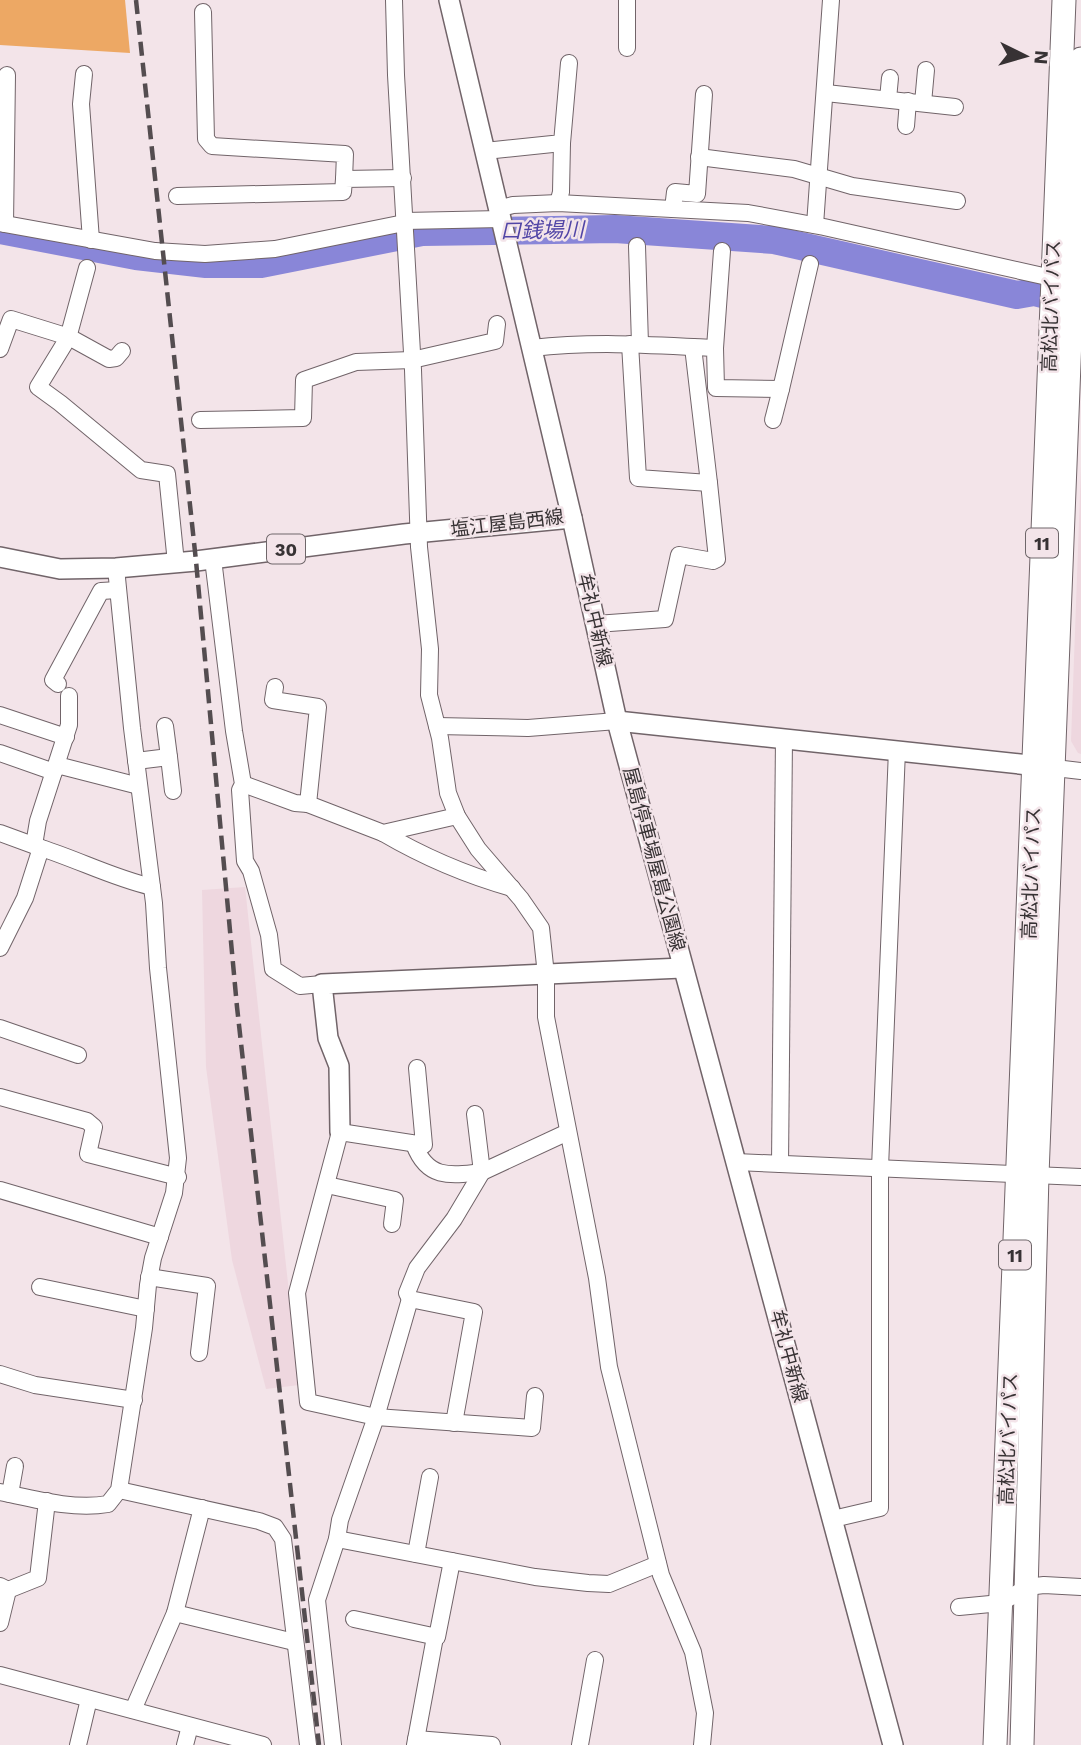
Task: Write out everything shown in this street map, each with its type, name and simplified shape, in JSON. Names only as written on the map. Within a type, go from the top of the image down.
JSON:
[{"type":"highway","name":"高松北バイパス","points":[[995,1745],[1001,1602],[1028,1174],[1061,324],[1058,284],[1064,0]]},
{"type":"highway","name":"高松北バイパス","points":[[1058,284],[1078,185],[1081,59]]},
{"type":"highway","name":"高松北バイパス","points":[[1022,1745],[1027,1587],[1028,1174]]},
{"type":"main road","name":"塩江屋島西線","points":[[0,557],[60,569],[117,568],[572,518],[449,0]]},
{"type":"main road","name":"牟礼中新線","points":[[572,518],[617,721]]},
{"type":"main road","points":[[617,721],[1044,766]]},
{"type":"main road","name":"屋島停車場屋島公園線","points":[[322,984],[682,968],[617,721]]},
{"type":"main road","name":"牟礼中新線","points":[[682,968],[893,1745]]},
{"type":"main road","points":[[322,984],[328,1038],[338,1066],[340,1132]]},
{"type":"street","points":[[394,0],[418,533],[430,649],[429,695],[448,793],[457,816],[478,849],[512,888],[541,928],[546,975],[546,1017],[597,1278],[608,1367],[658,1564],[696,1665],[705,1713],[702,1745]]},
{"type":"street","points":[[626,0],[627,48]]},
{"type":"street","points":[[815,225],[831,0]]},
{"type":"street","points":[[177,196],[343,192],[345,154],[212,146],[206,139],[203,12]]},
{"type":"street","points":[[558,203],[561,192],[569,64]]},
{"type":"street","points":[[906,126],[926,70]]},
{"type":"street","points":[[84,74],[81,104],[91,240]]},
{"type":"street","points":[[7,75],[3,223],[91,240],[181,253],[241,253],[275,249],[404,223],[502,223],[513,205],[558,203],[748,213],[815,225],[1058,284]]},
{"type":"street","points":[[888,99],[890,78]]},
{"type":"street","points":[[826,93],[955,107]]},
{"type":"street","points":[[673,209],[675,192],[697,194],[704,94]]},
{"type":"street","points":[[485,151],[562,143]]},
{"type":"street","points":[[699,157],[794,169],[852,186],[957,201]]},
{"type":"street","points":[[344,179],[403,178]]},
{"type":"street","points":[[637,246],[635,344],[638,478],[709,482]]},
{"type":"street","points":[[716,388],[715,348],[722,251]]},
{"type":"street","points":[[773,420],[810,264]]},
{"type":"street","points":[[87,268],[69,337],[38,387],[60,402],[141,470],[167,474],[176,563]]},
{"type":"street","points":[[0,349],[11,319],[69,337],[109,359],[116,358],[122,351]]},
{"type":"street","points":[[201,421],[303,418],[304,380],[356,362],[412,360],[495,341],[497,324]]},
{"type":"street","points":[[532,348],[635,344],[715,348]]},
{"type":"street","points":[[596,624],[665,618],[679,555],[713,561],[717,559],[694,347]]},
{"type":"street","points":[[698,388],[780,389]]},
{"type":"street","points":[[213,559],[243,784],[240,790],[245,861],[251,871],[269,934],[273,969],[300,986],[322,984]]},
{"type":"street","points":[[15,1465],[5,1493],[94,1506],[108,1504],[118,1490],[134,1400],[149,1277],[178,1177],[152,887],[136,761],[117,568]]},
{"type":"street","points":[[0,948],[6,922],[25,898],[37,847],[38,821],[69,725],[64,690],[52,680],[101,591],[118,590]]},
{"type":"street","points":[[275,687],[273,700],[318,707],[307,804]]},
{"type":"street","points":[[0,715],[66,737]]},
{"type":"street","points":[[437,726],[528,728],[617,721]]},
{"type":"street","points":[[165,726],[173,791]]},
{"type":"street","points":[[780,1164],[784,738]]},
{"type":"street","points":[[833,1519],[880,1507],[880,1168],[897,750]]},
{"type":"street","points":[[0,753],[55,769],[139,786]]},
{"type":"street","points":[[136,761],[169,757]]},
{"type":"street","points":[[1044,766],[1081,771]]},
{"type":"street","points":[[243,784],[295,803],[307,804],[383,833],[421,855],[475,877],[512,888]]},
{"type":"street","points":[[383,833],[457,816]]},
{"type":"street","points":[[0,833],[69,857],[123,880],[152,887]]},
{"type":"street","points":[[0,1028],[78,1055]]},
{"type":"street","points":[[417,1068],[424,1145],[340,1132],[297,1293],[308,1402],[376,1417],[532,1427],[535,1396]]},
{"type":"street","points":[[0,1097],[87,1121],[94,1127],[88,1154],[178,1177]]},
{"type":"street","points":[[333,1745],[317,1600],[337,1539],[340,1520],[376,1417],[410,1298],[407,1293],[417,1268],[454,1219],[482,1172],[475,1114]]},
{"type":"street","points":[[414,1144],[429,1169],[435,1172],[482,1172],[568,1132]]},
{"type":"street","points":[[736,1161],[1081,1177]]},
{"type":"street","points":[[327,1185],[395,1200],[392,1224]]},
{"type":"street","points":[[0,1190],[160,1237]]},
{"type":"street","points":[[149,1277],[207,1286],[200,1353]]},
{"type":"street","points":[[40,1287],[146,1309]]},
{"type":"street","points":[[410,1298],[474,1312],[454,1423]]},
{"type":"street","points":[[0,1374],[36,1384],[134,1400]]},
{"type":"street","points":[[416,1554],[430,1477]]},
{"type":"street","points":[[118,1490],[259,1521],[275,1527],[283,1539],[308,1745]]},
{"type":"street","points":[[0,1623],[4,1588],[38,1578],[47,1501]]},
{"type":"street","points":[[133,1710],[175,1613],[202,1508]]},
{"type":"street","points":[[337,1539],[535,1577],[609,1584],[658,1564]]},
{"type":"street","points":[[452,1561],[416,1742],[492,1745]]},
{"type":"street","points":[[959,1607],[1001,1602],[1027,1587],[1081,1587]]},
{"type":"street","points":[[175,1613],[294,1642]]},
{"type":"street","points":[[354,1619],[435,1637]]},
{"type":"street","points":[[580,1745],[596,1661]]},
{"type":"street","points":[[0,1675],[263,1745]]},
{"type":"street","points":[[78,1745],[89,1699]]},
{"type":"street","points":[[185,1745],[190,1726]]},
{"type":"shaded area","points":[[0,0],[125,0],[130,53],[0,45]]},
{"type":"shaded area","points":[[1081,467],[1081,754],[1071,741]]},
{"type":"shaded area","points":[[245,887],[299,1385],[266,1389],[232,1260],[206,1067],[202,890]]},
{"type":"waterway","name":"口銭場川","points":[[0,230],[136,256],[206,264],[261,264],[422,232],[615,229],[774,240],[1017,295],[1034,292],[1078,303]]},
{"type":"railway","points":[[136,0],[196,561],[237,1007],[319,1745]]}]
